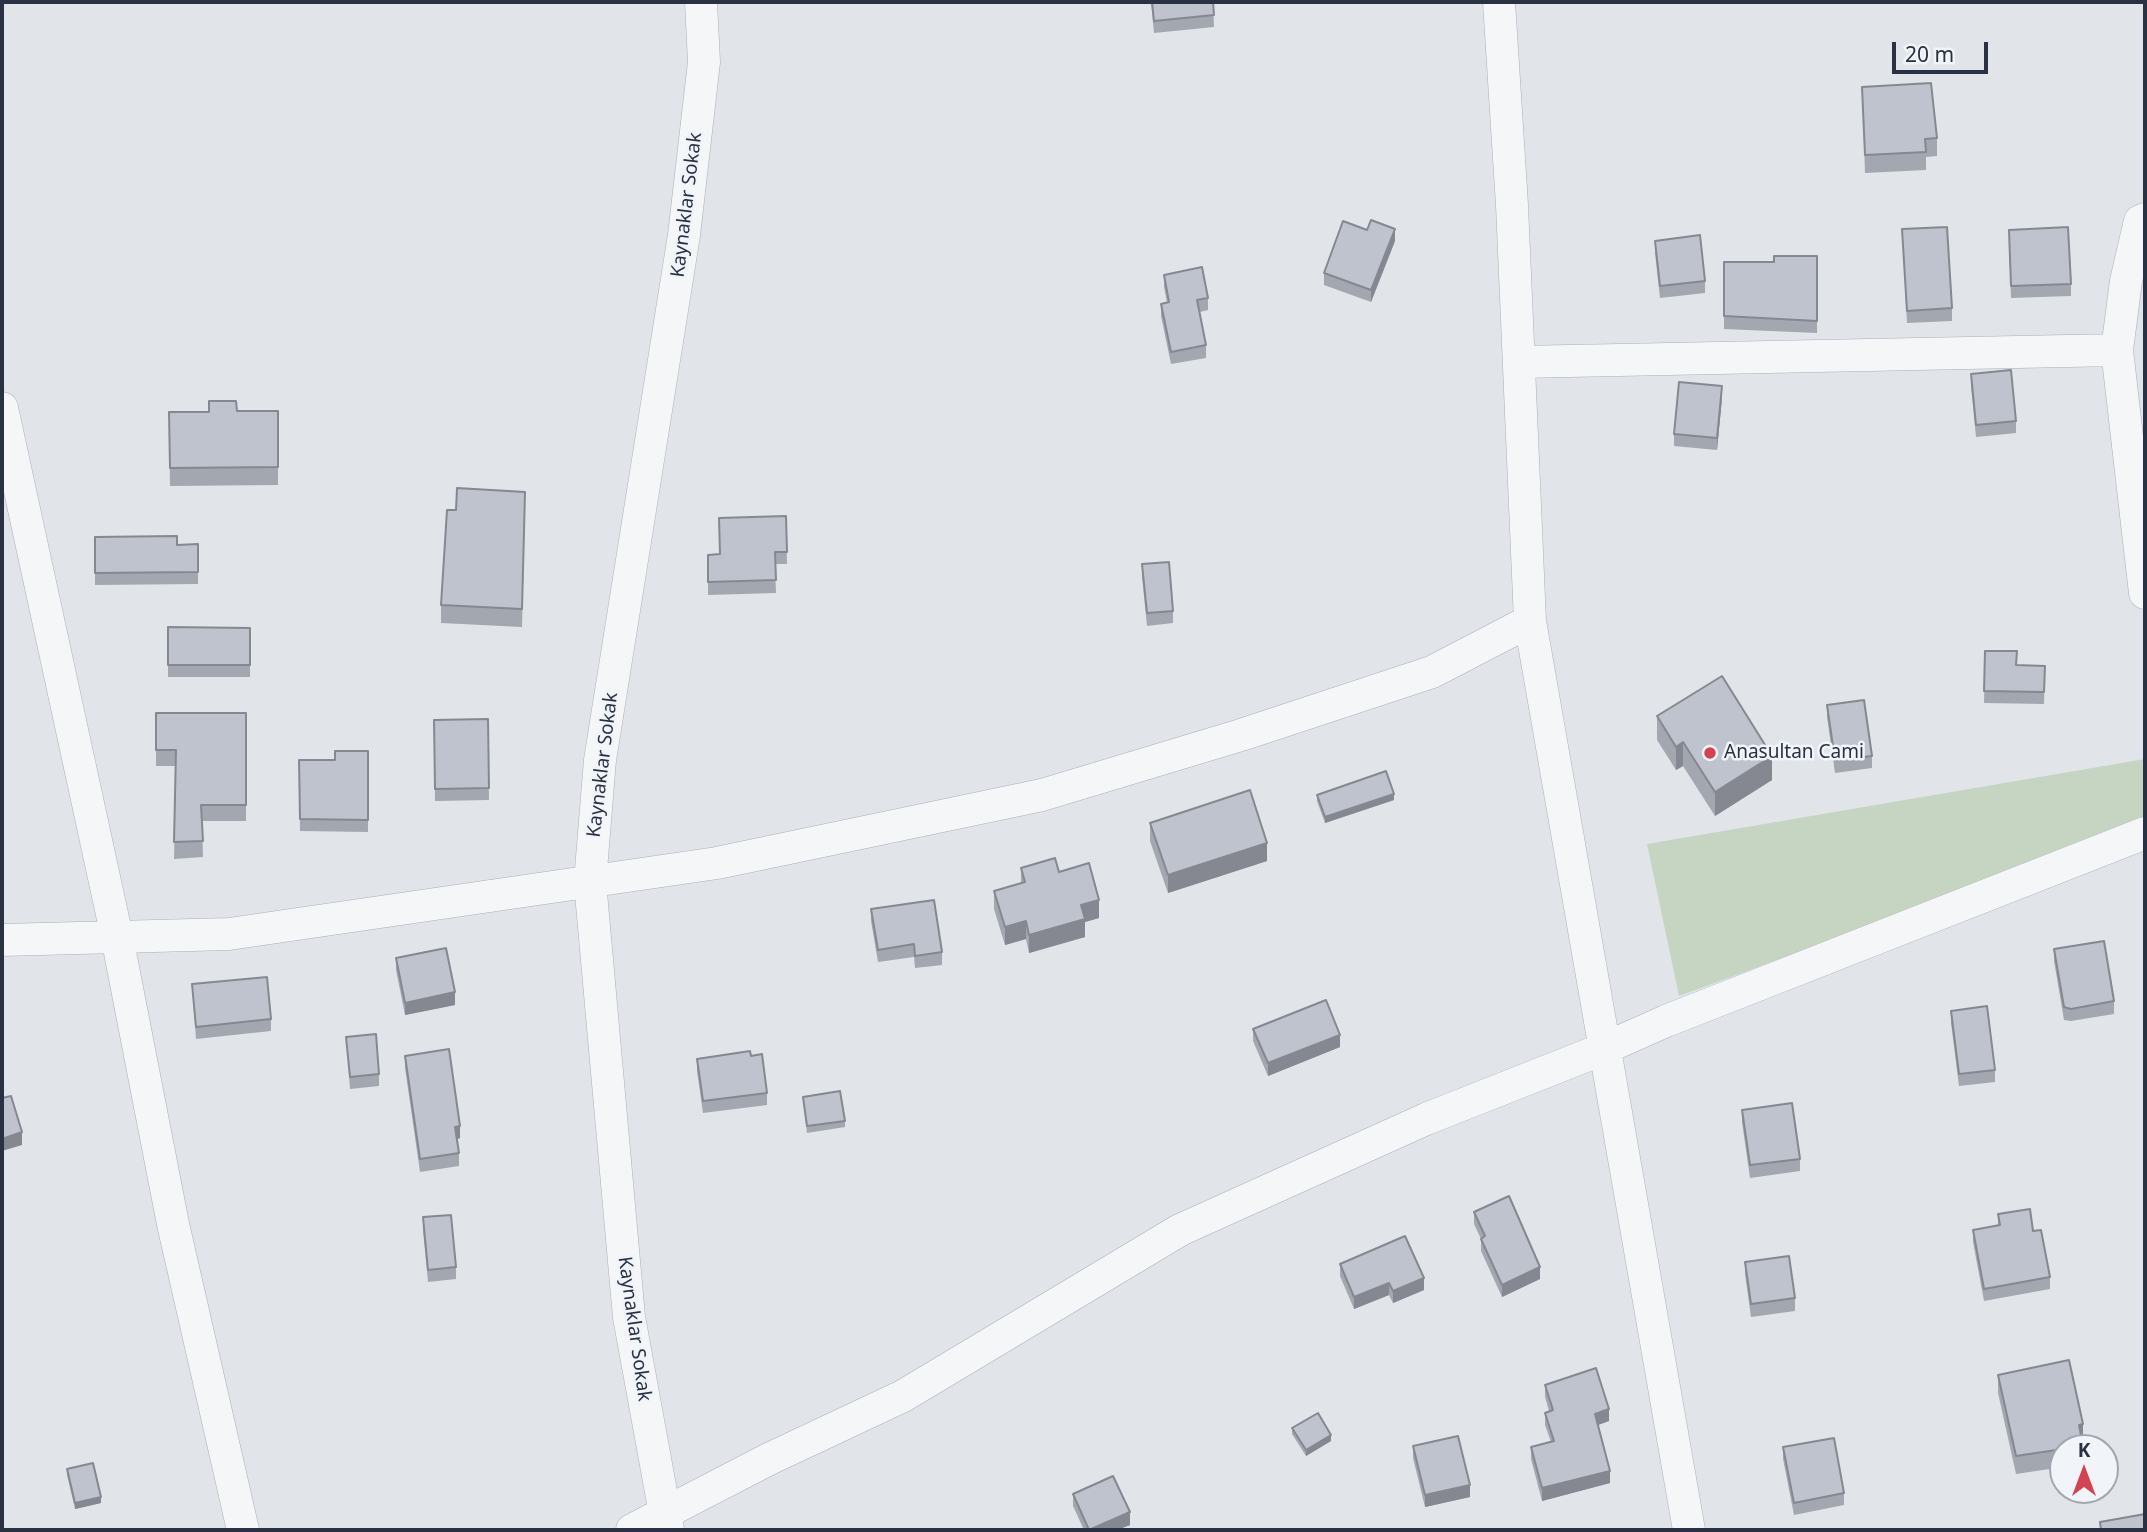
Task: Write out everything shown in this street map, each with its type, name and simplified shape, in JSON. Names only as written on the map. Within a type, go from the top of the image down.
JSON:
[{"type":"street","name":"Kaynaklar Sokak","points":[[666,1522],[629,1317],[590,882],[600,760],[684,235],[704,62],[701,2]]},
{"type":"street","points":[[1499,2],[1530,621],[1689,1530]]},
{"type":"street","points":[[2145,219],[2140,221],[2126,281],[2117,350],[2145,593]]},
{"type":"street","points":[[1519,362],[2117,350]]},
{"type":"street","points":[[2,408],[117,937],[173,1224],[243,1530]]},
{"type":"street","points":[[2,940],[229,934],[717,863],[1042,795],[1241,735],[1432,672],[1530,621]]},
{"type":"street","points":[[632,1530],[666,1522],[769,1459],[903,1396],[1180,1230],[1426,1119],[1603,1049],[1666,1021],[2145,833]]},
{"type":"green space","points":[[2145,759],[2145,825],[1679,996],[1647,844]]},
{"type":"building","points":[[1152,2],[1213,2],[1214,15],[1154,21]]},
{"type":"building","points":[[1931,83],[1937,138],[1925,139],[1926,152],[1865,155],[1862,87]]},
{"type":"building","points":[[1371,220],[1395,229],[1371,290],[1324,273],[1343,221],[1367,230]]},
{"type":"building","points":[[1947,227],[1952,308],[1907,311],[1902,229]]},
{"type":"building","points":[[2068,227],[2071,284],[2011,286],[2009,230]]},
{"type":"building","points":[[1700,235],[1705,281],[1660,286],[1655,241]]},
{"type":"building","points":[[1774,256],[1817,256],[1817,321],[1724,316],[1724,262],[1774,262]]},
{"type":"building","points":[[1202,267],[1208,298],[1197,300],[1206,345],[1171,352],[1161,304],[1169,302],[1164,275]]},
{"type":"building","points":[[2011,370],[2016,421],[1976,425],[1971,374]]},
{"type":"building","points":[[1679,382],[1722,386],[1717,438],[1674,434]]},
{"type":"building","points":[[209,401],[236,401],[237,411],[278,411],[278,467],[170,468],[169,412],[209,412]]},
{"type":"building","points":[[457,488],[525,492],[522,609],[441,605],[447,510],[456,510]]},
{"type":"building","points":[[786,516],[787,552],[775,552],[776,580],[708,582],[708,555],[720,554],[719,518]]},
{"type":"building","points":[[177,536],[177,545],[198,544],[198,572],[95,573],[95,537]]},
{"type":"building","points":[[1169,562],[1173,611],[1147,613],[1142,564]]},
{"type":"building","points":[[168,627],[250,628],[250,665],[168,665]]},
{"type":"building","points":[[1985,651],[2017,651],[2016,665],[2045,666],[2044,692],[1984,691]]},
{"type":"building","name":"Anasultan Cami","points":[[1722,676],[1772,756],[1715,792],[1683,742],[1676,747],[1657,716]]},
{"type":"building","points":[[1864,700],[1872,756],[1835,760],[1827,705]]},
{"type":"building","points":[[156,713],[246,713],[246,805],[201,805],[203,841],[174,842],[176,750],[156,750]]},
{"type":"building","points":[[488,719],[489,788],[435,789],[434,720]]},
{"type":"building","points":[[335,751],[368,751],[368,820],[300,819],[299,760],[335,760]]},
{"type":"building","points":[[1386,771],[1394,794],[1325,817],[1317,795]]},
{"type":"building","points":[[1250,790],[1267,843],[1168,875],[1150,823]]},
{"type":"building","points":[[1055,858],[1059,872],[1089,863],[1099,900],[1081,905],[1085,919],[1029,935],[1026,921],[1005,927],[994,891],[1025,882],[1021,868]]},
{"type":"building","points":[[934,900],[942,952],[915,956],[914,944],[878,950],[871,909]]},
{"type":"building","points":[[2104,941],[2114,1001],[2071,1009],[2064,1007],[2054,949]]},
{"type":"building","points":[[446,948],[455,992],[405,1003],[396,958]]},
{"type":"building","points":[[267,977],[271,1019],[196,1027],[192,984]]},
{"type":"building","points":[[1326,1000],[1340,1035],[1268,1063],[1253,1029]]},
{"type":"building","points":[[1987,1006],[1995,1070],[1959,1074],[1951,1011]]},
{"type":"building","points":[[376,1034],[379,1074],[350,1077],[346,1037]]},
{"type":"building","points":[[449,1049],[460,1126],[455,1127],[459,1153],[420,1159],[405,1056]]},
{"type":"building","points":[[750,1051],[751,1056],[762,1054],[767,1093],[703,1101],[697,1059]]},
{"type":"building","points":[[840,1091],[845,1121],[807,1126],[803,1097]]},
{"type":"building","points":[[11,1096],[22,1132],[2,1139],[2,1098]]},
{"type":"building","points":[[1792,1103],[1800,1159],[1750,1165],[1742,1110]]},
{"type":"building","points":[[1509,1196],[1540,1267],[1502,1285],[1481,1239],[1485,1236],[1474,1212]]},
{"type":"building","points":[[2030,1209],[2033,1231],[2041,1230],[2050,1277],[1984,1289],[1973,1230],[2000,1225],[1998,1214]]},
{"type":"building","points":[[451,1215],[456,1267],[428,1270],[423,1217]]},
{"type":"building","points":[[1405,1236],[1424,1278],[1393,1291],[1389,1283],[1354,1297],[1340,1264]]},
{"type":"building","points":[[1789,1256],[1795,1298],[1751,1304],[1745,1262]]},
{"type":"building","points":[[2069,1360],[2083,1424],[2079,1425],[2081,1434],[2049,1434],[2049,1451],[2016,1456],[1998,1375]]},
{"type":"building","points":[[1596,1368],[1609,1409],[1595,1414],[1610,1471],[1542,1488],[1531,1447],[1554,1441],[1545,1413],[1553,1410],[1545,1385]]},
{"type":"building","points":[[1318,1413],[1331,1435],[1306,1450],[1292,1428]]},
{"type":"building","points":[[1458,1436],[1470,1485],[1425,1495],[1413,1446]]},
{"type":"building","points":[[1834,1438],[1844,1493],[1794,1503],[1783,1447]]},
{"type":"building","points":[[93,1463],[101,1497],[75,1503],[67,1469]]},
{"type":"building","points":[[1113,1476],[1130,1512],[1089,1530],[1073,1494]]},
{"type":"building","points":[[2145,1514],[2145,1530],[2101,1530],[2100,1522]]},
{"type":"place","name":"Anasultan Cami","points":[[1710,753]]}]
